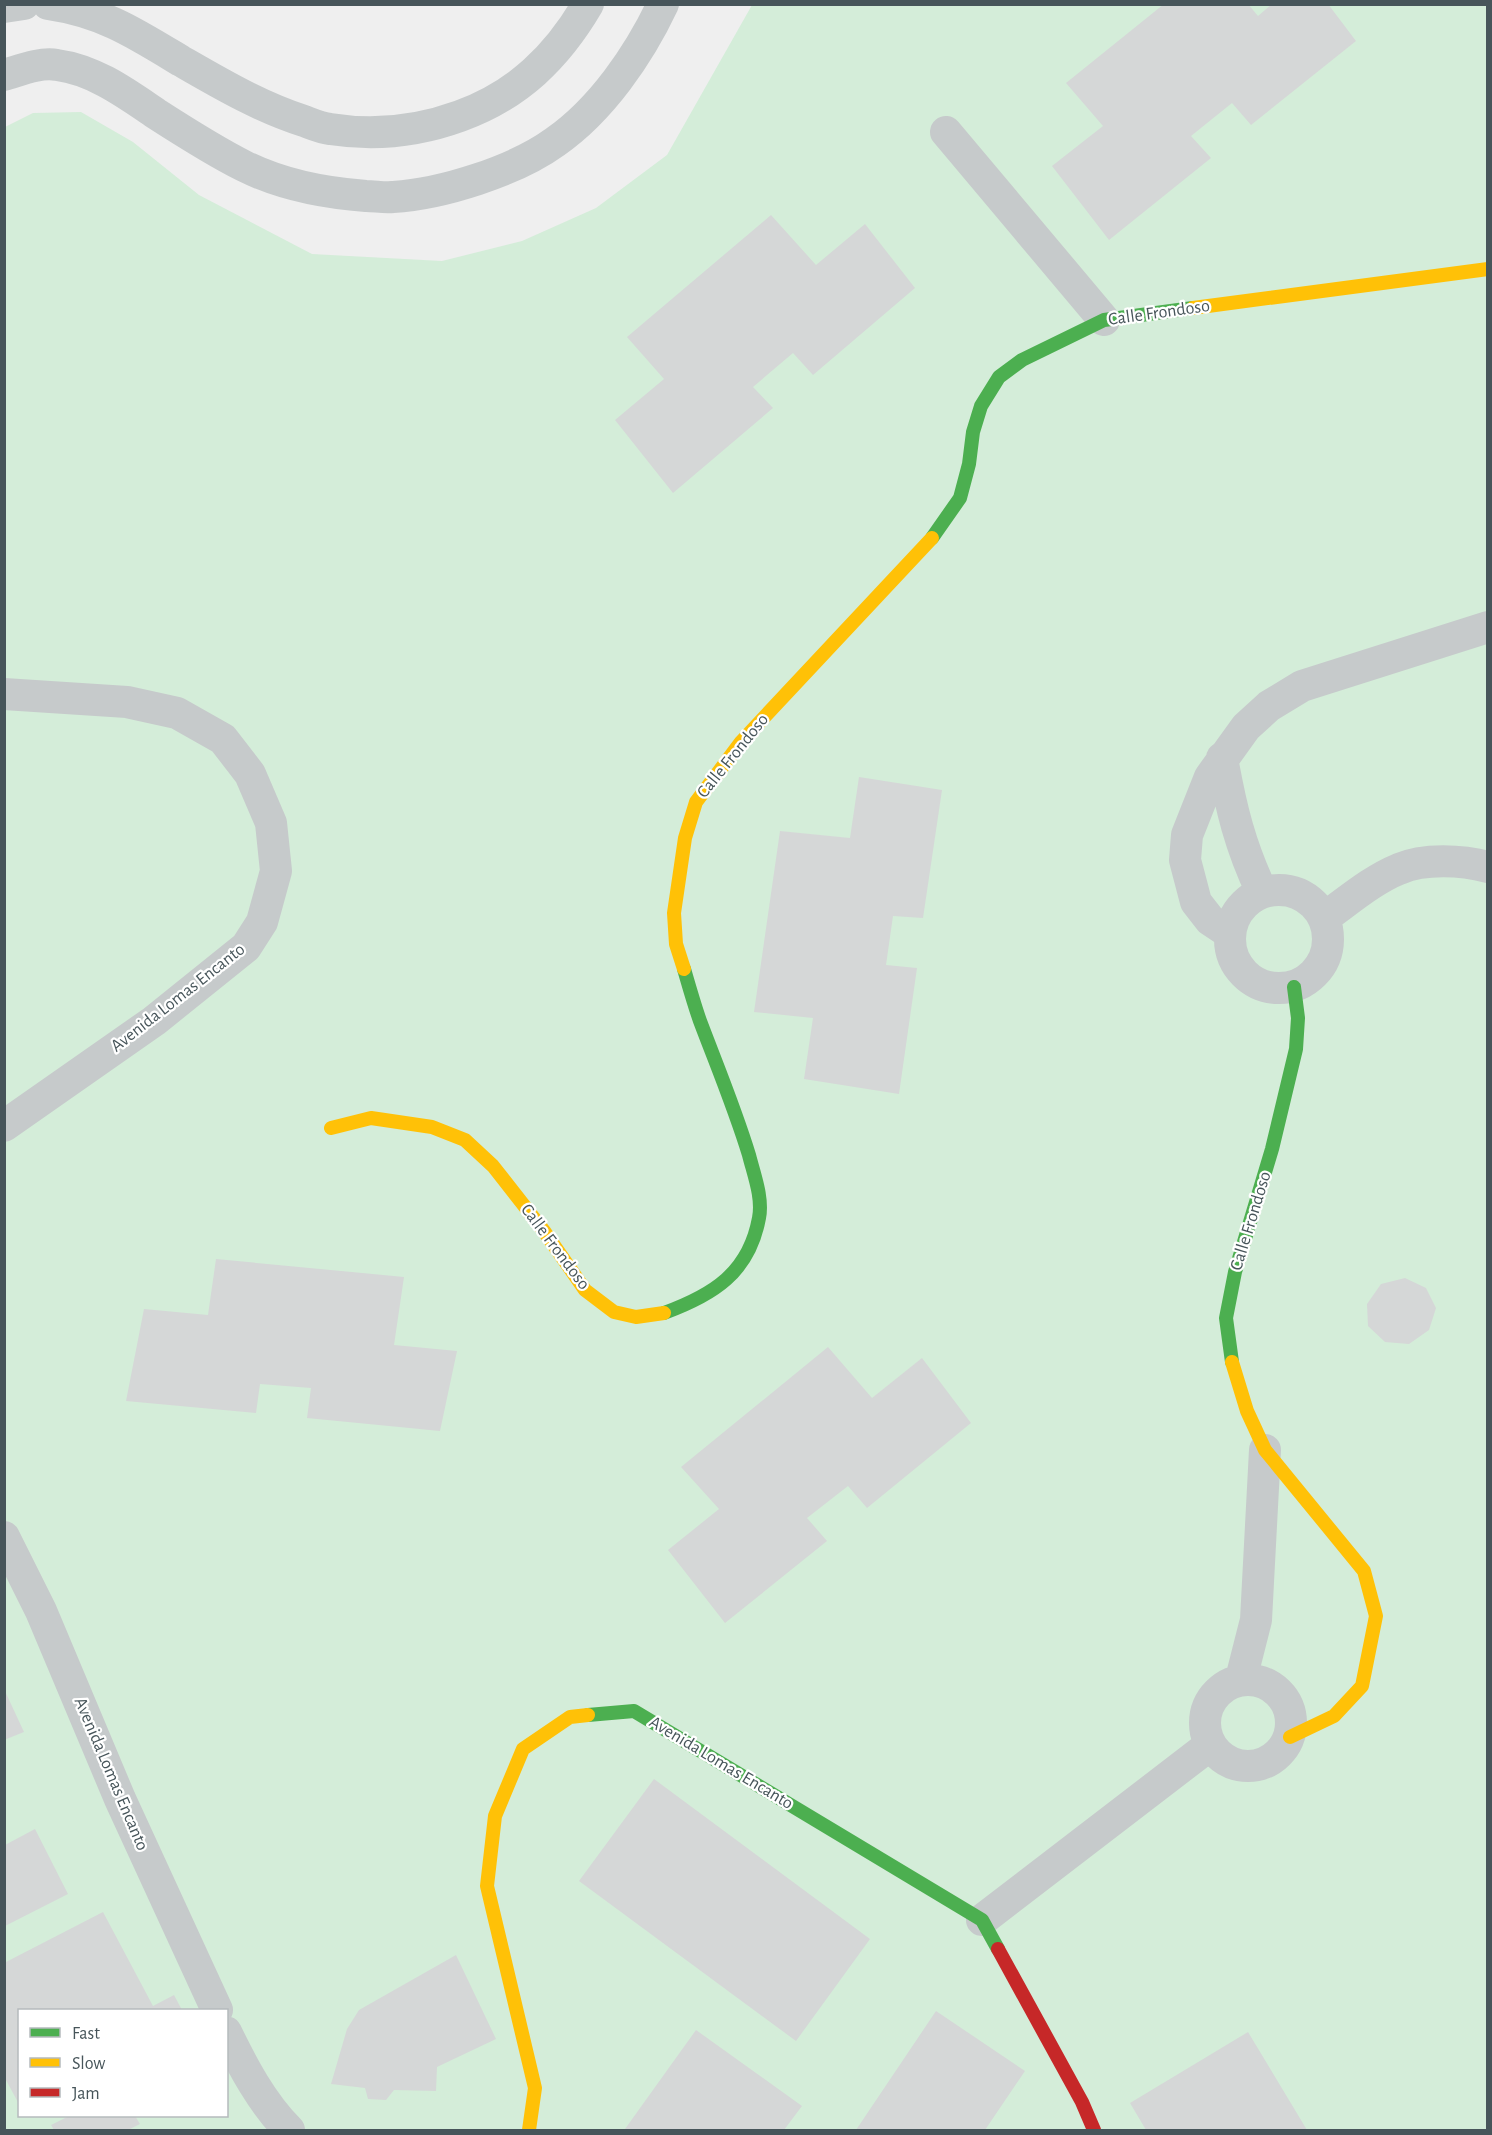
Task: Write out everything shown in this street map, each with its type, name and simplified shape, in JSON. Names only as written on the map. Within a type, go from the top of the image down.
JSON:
[{"type":"street","points":[[4,7],[24,4]]},
{"type":"street","points":[[48,4],[93,14],[128,29],[227,88],[276,112],[328,129],[402,131],[443,122],[482,108],[514,87],[549,59],[573,30],[588,4]]},
{"type":"street","points":[[4,75],[28,67],[56,64],[84,72],[113,85],[207,146],[244,166],[284,182],[337,194],[393,197],[450,187],[501,171],[555,142],[588,113],[624,72],[651,30],[663,4]]},
{"type":"street","points":[[946,132],[1104,320]]},
{"type":"street","name":"Calle Frondoso","points":[[331,1128],[371,1118],[432,1127],[465,1140],[493,1166],[544,1231],[585,1290],[614,1312],[636,1317],[662,1314],[687,1305],[713,1291],[735,1273],[751,1247],[760,1216],[758,1187],[736,1113],[699,1018],[676,944],[674,913],[679,868],[696,802],[741,742],[937,532],[960,498],[969,464],[973,432],[981,406],[999,377],[1022,360],[1104,320],[1488,268]]},
{"type":"street","points":[[1228,932],[1210,920],[1196,902],[1185,860],[1187,835],[1210,777],[1246,727],[1269,706],[1302,686],[1488,627]]},
{"type":"street","name":"Avenida Lomas Encanto","points":[[4,694],[127,702],[177,713],[223,739],[250,774],[271,823],[276,871],[262,922],[246,947],[154,1021],[4,1126]]},
{"type":"street","points":[[1222,759],[1232,814],[1242,846],[1262,892]]},
{"type":"street","points":[[1324,918],[1377,880],[1401,868],[1422,863],[1449,862],[1488,867]]},
{"type":"street","points":[[1286,890],[1308,899],[1324,918],[1329,941],[1322,964],[1306,982],[1294,987],[1260,986],[1241,972],[1230,951],[1228,932],[1242,905],[1262,892],[1286,890]]},
{"type":"street","name":"Calle Frondoso","points":[[1290,1737],[1334,1716],[1362,1686],[1376,1616],[1364,1571],[1265,1450],[1247,1411],[1233,1369],[1226,1318],[1235,1272],[1272,1149],[1296,1049],[1298,1018],[1294,987]]},
{"type":"street","name":"Calle Frondoso","points":[[1242,1679],[1256,1620],[1265,1450]]},
{"type":"street","name":"Avenida Lomas Encanto","points":[[4,1537],[41,1611],[120,1799],[217,2009]]},
{"type":"street","points":[[1242,1679],[1264,1681],[1282,1694],[1292,1715],[1290,1737],[1276,1758],[1253,1767],[1229,1763],[1210,1745],[1204,1725],[1208,1704],[1222,1688],[1242,1679]]},
{"type":"street","name":"Avenida Lomas Encanto","points":[[529,2130],[535,2088],[487,1886],[495,1816],[523,1749],[570,1718],[634,1711],[982,1920]]},
{"type":"street","points":[[1094,2130],[1082,2102],[982,1920],[1210,1745]]},
{"type":"street","points":[[228,2036],[239,2060],[273,2114],[289,2130]]},
{"type":"green space","points":[[752,5],[1487,5],[1487,2130],[5,2130],[5,127],[33,113],[81,112],[133,142],[199,195],[312,254],[442,261],[522,241],[596,208],[667,155]]},
{"type":"building","points":[[1164,4],[1248,4],[1258,16],[1272,4],[1328,4],[1356,41],[1251,125],[1232,103],[1191,136],[1211,158],[1109,240],[1052,166],[1103,126],[1066,83]]},
{"type":"building","points":[[771,215],[816,265],[865,224],[915,288],[813,375],[793,353],[753,387],[773,408],[673,493],[615,420],[664,379],[627,337]]},
{"type":"building","points":[[859,777],[942,790],[923,918],[893,916],[886,965],[917,968],[899,1094],[804,1079],[813,1018],[754,1012],[780,831],[850,838]]},
{"type":"building","points":[[216,1259],[404,1277],[394,1345],[457,1351],[440,1431],[307,1418],[311,1388],[260,1384],[256,1413],[126,1401],[144,1309],[208,1315]]},
{"type":"building","points":[[1405,1278],[1426,1288],[1436,1308],[1429,1330],[1409,1344],[1385,1342],[1368,1326],[1367,1304],[1381,1284]]},
{"type":"building","points":[[828,1347],[872,1398],[922,1358],[971,1423],[867,1508],[848,1486],[807,1518],[827,1541],[725,1623],[668,1550],[719,1509],[681,1467]]},
{"type":"building","points":[[4,1689],[24,1732],[4,1740]]},
{"type":"building","points":[[654,1779],[870,1939],[796,2041],[579,1881]]},
{"type":"building","points":[[35,1829],[68,1894],[5,1926],[5,1845]]},
{"type":"building","points":[[103,1912],[153,2006],[174,1995],[181,2009],[18,2009],[18,2102],[6,2080],[4,2081],[4,1963]]},
{"type":"building","points":[[456,1955],[496,2039],[437,2067],[436,2091],[394,2090],[386,2100],[368,2099],[365,2088],[331,2084],[347,2029],[359,2010]]},
{"type":"building","points":[[936,2011],[1025,2071],[985,2130],[856,2130]]},
{"type":"building","points":[[696,2030],[802,2106],[784,2130],[625,2129]]},
{"type":"building","points":[[1248,2032],[1307,2130],[1146,2130],[1130,2103]]},
{"type":"building","points":[[67,2117],[136,2117],[140,2124],[128,2130],[54,2130],[51,2125]]},
{"type":"traffic: fast","points":[[932,538],[960,498],[969,464],[973,432],[981,406],[999,377],[1022,360],[1104,320],[1193,308]]},
{"type":"traffic: fast","points":[[664,1313],[713,1290],[726,1279],[747,1254],[754,1237],[760,1210],[749,1155],[700,1021],[684,969]]},
{"type":"traffic: fast","points":[[1232,1362],[1226,1318],[1235,1272],[1272,1149],[1296,1049],[1298,1018],[1294,987]]},
{"type":"traffic: fast","points":[[588,1715],[634,1711],[982,1920],[998,1949]]},
{"type":"traffic: slow","points":[[1193,308],[1488,269]]},
{"type":"traffic: slow","points":[[684,969],[676,944],[674,913],[685,838],[696,802],[741,742],[932,538]]},
{"type":"traffic: slow","points":[[331,1128],[371,1118],[432,1127],[465,1140],[493,1166],[544,1231],[585,1290],[614,1312],[636,1317],[664,1313]]},
{"type":"traffic: slow","points":[[1232,1362],[1247,1411],[1265,1450],[1364,1571],[1376,1616],[1362,1686],[1334,1716],[1290,1737]]},
{"type":"traffic: slow","points":[[529,2130],[535,2088],[487,1886],[495,1816],[523,1749],[570,1717],[588,1715]]},
{"type":"traffic: jam","points":[[998,1949],[1082,2102],[1094,2130]]}]
